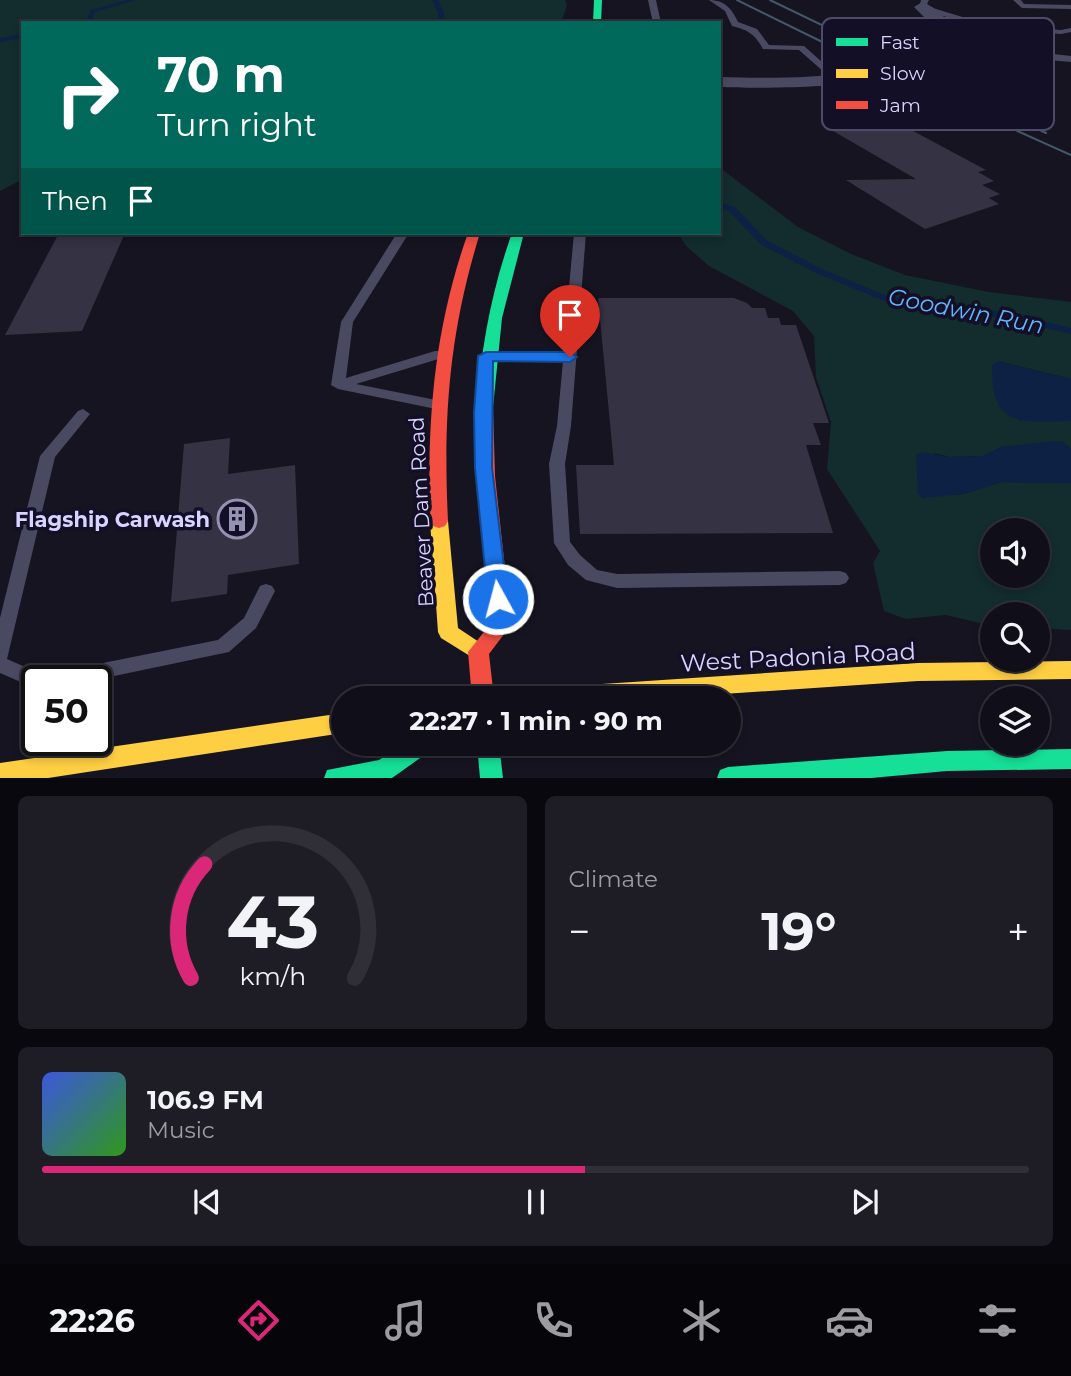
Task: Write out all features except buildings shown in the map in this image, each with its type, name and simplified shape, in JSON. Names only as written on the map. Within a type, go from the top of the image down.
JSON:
[{"type":"main road","points":[[597,21],[598,0]]},
{"type":"main road","name":"Beaver Dam Road","points":[[473,235],[461,263],[442,354],[436,404],[435,471],[449,632],[478,652]]},
{"type":"main road","points":[[482,686],[478,652],[501,625],[484,468],[486,356],[502,276],[517,235]]},
{"type":"main road","name":"West Padonia Road","points":[[707,686],[918,672],[1071,670]]},
{"type":"main road","points":[[0,774],[331,725]]},
{"type":"main road","points":[[335,778],[384,770],[404,756]]},
{"type":"main road","points":[[489,756],[492,778]]},
{"type":"main road","points":[[728,778],[947,761],[1071,759]]},
{"type":"street","points":[[924,4],[937,18]]},
{"type":"street","points":[[721,82],[762,83],[822,79]]},
{"type":"lane","points":[[652,0],[657,21]]},
{"type":"lane","points":[[713,0],[728,10],[731,24],[755,29],[760,33],[766,47],[801,48],[822,66]]},
{"type":"lane","points":[[1017,0],[1022,6],[1071,7]]},
{"type":"lane","points":[[924,4],[963,18]]},
{"type":"lane","points":[[338,385],[347,322],[402,235]]},
{"type":"lane","points":[[580,235],[564,426],[557,464],[562,543],[574,560],[592,575],[617,581],[840,578]]},
{"type":"lane","points":[[338,385],[442,354]]},
{"type":"lane","points":[[486,356],[570,357]]},
{"type":"lane","points":[[338,385],[436,404]]},
{"type":"lane","points":[[0,656],[48,456],[83,414]]},
{"type":"lane","points":[[112,669],[223,647],[250,623],[266,591]]},
{"type":"lane","points":[[0,664],[21,674]]},
{"type":"green space","points":[[0,0],[565,0],[567,5],[562,21],[21,21],[21,180],[0,191]]},
{"type":"green space","points":[[721,169],[798,227],[851,254],[905,275],[989,292],[1071,302],[1071,379],[998,361],[1019,420],[1071,421],[1071,449],[1062,442],[1002,447],[983,456],[950,457],[934,453],[946,495],[963,494],[1002,482],[1071,483],[1071,630],[1050,629],[1050,602],[980,602],[980,623],[946,615],[906,619],[884,611],[873,563],[880,551],[827,469],[831,422],[816,377],[814,336],[793,311],[709,266],[686,246],[679,235],[721,235]]},
{"type":"water","points":[[998,361],[1071,379],[1071,421],[1037,422],[1012,417],[1003,411],[993,386],[992,366]]},
{"type":"water","points":[[1062,441],[1071,449],[1071,483],[1002,482],[963,494],[923,498],[918,494],[916,455],[922,452],[950,457],[983,456],[1002,447]]},
{"type":"waterway","points":[[85,21],[89,20],[93,11],[133,0]]},
{"type":"waterway","name":"Goodwin Run","points":[[435,0],[441,13],[441,21]]},
{"type":"waterway","points":[[0,40],[21,36]]},
{"type":"waterway","name":"Goodwin Run","points":[[721,205],[733,210],[763,242],[819,271],[885,298],[1009,316],[1071,331]]},
{"type":"tram line","points":[[737,0],[822,42]]},
{"type":"tram line","points":[[770,0],[822,25]]},
{"type":"tram line","points":[[1015,130],[1071,155]]},
{"type":"tram line","points":[[1040,130],[1046,133]]},
{"type":"traffic: fast","points":[[597,21],[598,0]]},
{"type":"traffic: fast","points":[[485,407],[495,318],[517,235]]},
{"type":"traffic: fast","points":[[335,778],[384,770],[404,756]]},
{"type":"traffic: fast","points":[[489,756],[492,778]]},
{"type":"traffic: fast","points":[[728,778],[947,761],[1071,759]]},
{"type":"traffic: slow","points":[[439,521],[448,632],[478,652]]},
{"type":"traffic: slow","points":[[707,686],[918,672],[1071,670]]},
{"type":"traffic: slow","points":[[0,774],[331,725]]},
{"type":"traffic: jam","points":[[439,521],[437,445],[441,375],[453,306],[473,235]]},
{"type":"traffic: jam","points":[[482,686],[478,652],[501,625],[486,476],[485,407]]},
{"type":"place","name":"Flagship Carwash","points":[[237,519]]},
{"type":"route","points":[[498,599],[484,468],[486,356],[570,357]]}]
